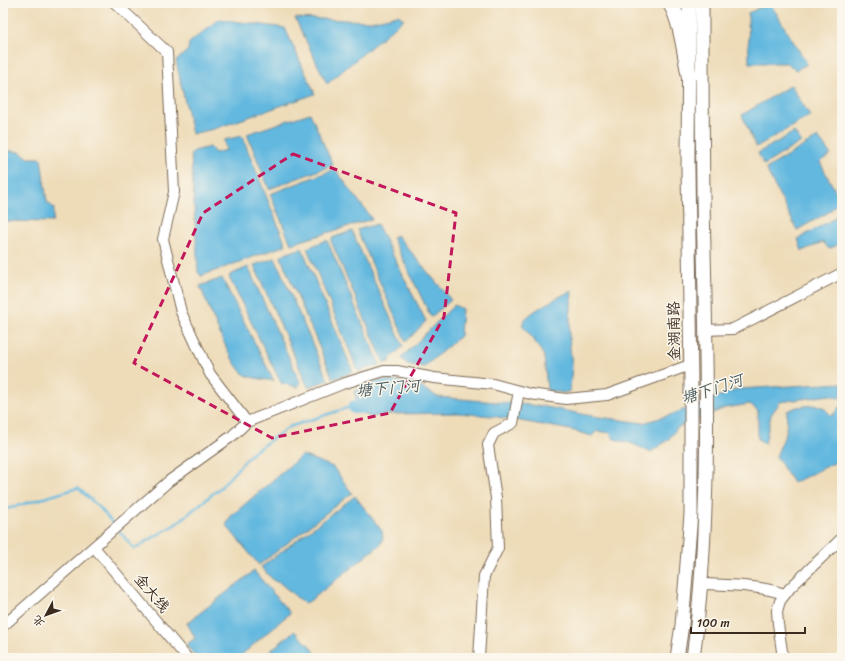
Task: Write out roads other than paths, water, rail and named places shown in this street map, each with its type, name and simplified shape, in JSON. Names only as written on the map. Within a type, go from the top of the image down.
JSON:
[{"type":"highway","points":[[670,3],[679,25],[689,75]]},
{"type":"main road","name":"金湖南路","points":[[677,658],[682,625],[691,514],[692,430],[688,166],[689,3]]},
{"type":"main road","name":"金湖南路","points":[[693,658],[701,584],[705,509],[706,379],[702,172],[702,3]]},
{"type":"street","points":[[115,3],[167,52],[174,192],[163,239],[182,312],[210,374],[247,422]]},
{"type":"street","points":[[705,330],[733,329],[842,273]]},
{"type":"street","points":[[3,626],[169,481],[232,436],[247,422],[342,384],[384,371],[398,371],[434,378],[493,384],[519,391],[566,399],[607,395],[690,365]]},
{"type":"street","points":[[479,658],[484,576],[498,548],[496,498],[488,445],[494,433],[513,423],[519,391]]},
{"type":"street","points":[[783,658],[777,610],[780,601],[785,594],[842,538]]},
{"type":"street","name":"金大线","points":[[94,547],[187,658]]},
{"type":"street","points":[[701,584],[747,586],[773,590],[785,594]]},
{"type":"water","points":[[770,3],[807,64],[796,70],[787,63],[749,63],[748,13]]},
{"type":"water","points":[[398,15],[404,19],[327,84],[295,18],[371,21]]},
{"type":"water","points":[[219,19],[285,28],[315,94],[214,129],[192,134],[176,61],[188,50],[189,43]]},
{"type":"water","points":[[791,85],[810,116],[756,147],[742,115]]},
{"type":"water","points":[[310,113],[333,165],[269,189],[247,134]]},
{"type":"water","points":[[794,132],[801,142],[764,165],[758,153]]},
{"type":"water","points":[[242,136],[286,245],[201,276],[198,272],[191,154],[194,151],[210,147],[215,153],[226,150],[224,140]]},
{"type":"water","points":[[818,137],[831,155],[820,162],[840,200],[829,212],[797,230],[766,169]]},
{"type":"water","points":[[3,150],[20,152],[29,158],[41,158],[47,202],[54,208],[53,222],[3,221]]},
{"type":"water","points":[[335,169],[372,219],[291,244],[270,194]]},
{"type":"water","points":[[842,209],[842,243],[829,249],[823,242],[802,251],[798,239],[833,219]]},
{"type":"water","points":[[377,224],[426,321],[406,342],[357,230]]},
{"type":"water","points":[[352,231],[403,346],[389,362],[384,363],[331,241],[332,238]]},
{"type":"water","points":[[397,235],[451,300],[431,317],[392,237]]},
{"type":"water","points":[[327,240],[380,365],[358,371],[307,248]]},
{"type":"water","points":[[302,248],[353,372],[333,379],[281,258],[282,255]]},
{"type":"water","points":[[275,258],[328,380],[308,387],[254,265]]},
{"type":"water","points":[[248,267],[300,382],[298,387],[281,383],[229,277],[230,275]]},
{"type":"water","points":[[222,278],[274,381],[254,378],[244,374],[239,369],[226,347],[200,286]]},
{"type":"water","points":[[572,291],[569,337],[572,366],[570,391],[563,393],[547,390],[544,356],[522,325],[525,319],[534,312]]},
{"type":"water","points":[[454,305],[462,309],[460,336],[424,367],[407,364],[401,358]]},
{"type":"water","points":[[377,380],[399,381],[419,386],[438,397],[541,406],[592,416],[643,423],[670,415],[738,389],[842,383],[842,397],[838,398],[830,395],[780,402],[771,415],[765,444],[758,439],[758,411],[750,404],[725,408],[677,428],[669,439],[651,452],[630,443],[614,439],[611,433],[597,431],[592,436],[571,430],[492,416],[458,413],[391,414],[370,417],[361,412],[354,392]]},
{"type":"water","points":[[813,405],[823,407],[832,416],[840,406],[842,406],[842,459],[793,483],[776,456],[786,433],[787,411],[797,407]]},
{"type":"water","points":[[302,455],[333,467],[352,493],[259,565],[226,525],[231,516]]},
{"type":"water","points":[[355,496],[382,531],[383,538],[381,544],[311,600],[306,603],[301,601],[280,583],[274,581],[261,567]]},
{"type":"water","points":[[254,571],[290,613],[238,658],[197,658],[186,645],[195,638],[187,623]]},
{"type":"water","points":[[294,631],[320,658],[262,658]]},
{"type":"waterway","name":"塘下门河","points":[[355,407],[378,406]]},
{"type":"waterway","name":"塘下门河","points":[[117,528],[134,549],[176,524],[221,487],[252,453],[289,427],[347,408],[355,407]]},
{"type":"waterway","name":"塘下门河","points":[[3,510],[78,488],[101,509],[114,525]]}]
